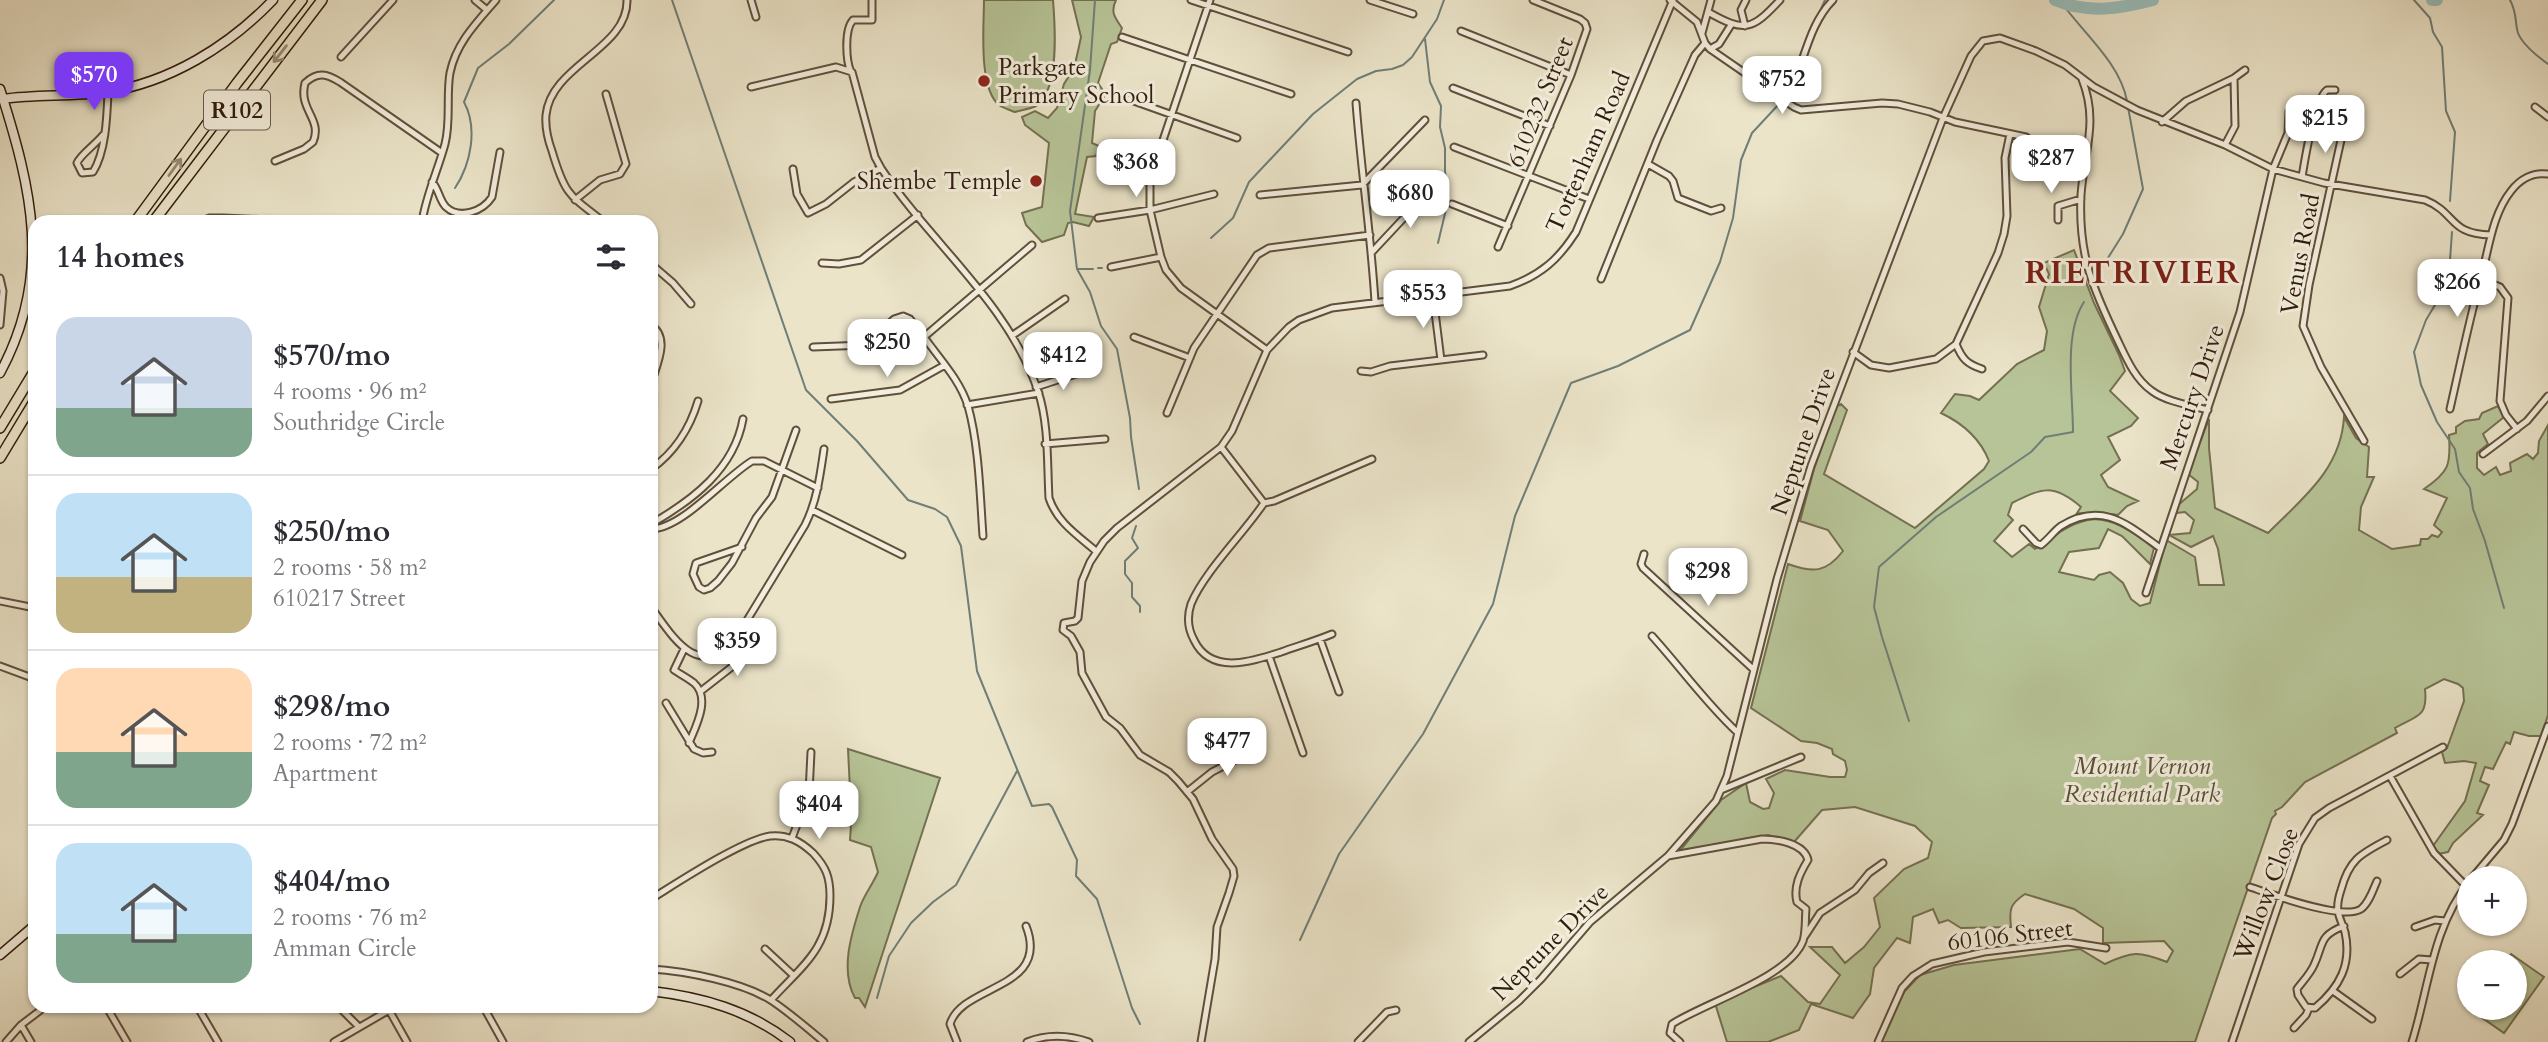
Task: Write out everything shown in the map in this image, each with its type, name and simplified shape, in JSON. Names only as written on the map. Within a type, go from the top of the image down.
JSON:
[{"type":"main road","points":[[2,100],[108,92],[171,73],[238,32],[273,0]]},
{"type":"main road","name":"R102","points":[[140,215],[302,0]]},
{"type":"main road","name":"R102","points":[[158,215],[323,0]]},
{"type":"main road","points":[[0,89],[32,215]]},
{"type":"main road","points":[[0,373],[22,327],[28,302]]},
{"type":"main road","points":[[0,428],[28,382]]},
{"type":"main road","points":[[0,458],[28,412]]},
{"type":"main road","points":[[0,955],[28,931]]},
{"type":"main road","points":[[658,992],[691,996],[719,1004],[747,1015],[790,1042]]},
{"type":"street","points":[[341,57],[393,0]]},
{"type":"street","points":[[475,0],[487,10]]},
{"type":"street","points":[[424,215],[448,127],[450,72],[461,43],[496,0]]},
{"type":"street","points":[[595,215],[564,188],[547,134],[547,107],[561,82],[614,32],[624,15],[627,0]]},
{"type":"street","points":[[751,0],[756,17]]},
{"type":"street","points":[[873,0],[872,20],[853,20],[849,25],[846,57],[881,169],[1013,335],[1037,390],[1052,509],[1066,526],[1097,551]]},
{"type":"street","points":[[1191,0],[1209,3],[1348,52]]},
{"type":"street","points":[[1370,0],[1413,14]]},
{"type":"street","name":"610232 Street","points":[[1498,247],[1586,37],[1585,23],[1532,0]]},
{"type":"street","points":[[1702,33],[1712,0]]},
{"type":"street","points":[[1745,26],[1741,10],[1746,0]]},
{"type":"street","points":[[1708,12],[1731,25],[1745,26],[1760,21],[1780,0]]},
{"type":"street","points":[[1784,102],[1823,10],[1833,0]]},
{"type":"street","points":[[1672,1],[1697,22],[1710,49],[1784,102],[1801,110],[1898,104],[1930,111],[1943,118],[2026,137],[2033,142]]},
{"type":"street","name":"Tottenham Road","points":[[1187,792],[1169,772],[1140,755],[1098,704],[1094,690],[1082,673],[1080,652],[1076,643],[1062,628],[1064,622],[1076,620],[1079,614],[1082,581],[1097,551],[1117,528],[1221,447],[1232,431],[1267,350],[1299,320],[1332,308],[1510,286],[1534,276],[1558,259],[1576,232],[1672,1]]},
{"type":"street","points":[[1376,10],[1377,2]]},
{"type":"street","points":[[1209,3],[1153,170],[1150,210],[1161,257],[1172,279],[1267,350]]},
{"type":"street","points":[[1710,49],[1719,44],[1731,25]]},
{"type":"street","points":[[1461,31],[1571,75]]},
{"type":"street","points":[[1122,37],[1291,94]]},
{"type":"street","name":"Neptune Drive","points":[[1469,1042],[1542,979],[1590,922],[1668,856],[1702,820],[1721,790],[1796,513],[1827,421],[1943,118],[1977,47],[1991,38],[2000,38],[2036,51],[2069,68],[2082,79]]},
{"type":"street","points":[[1601,279],[1695,55],[1705,43]]},
{"type":"street","points":[[751,88],[825,69],[836,68],[852,72]]},
{"type":"street","points":[[2162,122],[2186,101],[2245,70]]},
{"type":"street","points":[[275,161],[304,149],[313,142],[316,126],[304,102],[303,93],[305,83],[319,74],[328,75],[340,82],[442,153]]},
{"type":"street","points":[[2225,145],[2235,126],[2234,78]]},
{"type":"street","points":[[2082,79],[2091,114],[2081,198],[2082,248],[2090,282],[2133,369],[2144,384],[2153,392],[2208,410]]},
{"type":"street","name":"Venus Road","points":[[2082,79],[2162,122],[2225,145],[2273,169],[2331,184],[2425,200],[2438,206],[2465,232],[2491,235]]},
{"type":"street","points":[[1453,88],[1549,126]]},
{"type":"street","points":[[2302,177],[2320,98],[2327,90],[2335,90]]},
{"type":"street","points":[[103,135],[94,147],[79,158],[77,163],[82,173],[93,172],[96,166],[103,135],[108,92]]},
{"type":"street","points":[[575,200],[600,180],[625,170],[626,164],[606,94]]},
{"type":"street","points":[[1114,94],[1237,138]]},
{"type":"street","points":[[1356,103],[1375,302]]},
{"type":"street","points":[[2535,107],[2548,117]]},
{"type":"street","name":"Mercury Drive","points":[[2146,593],[2240,312],[2273,169],[2288,133],[2289,111]]},
{"type":"street","points":[[1260,195],[1362,185],[1425,120]]},
{"type":"street","points":[[2331,184],[2343,131]]},
{"type":"street","points":[[1853,352],[1871,365],[1888,368],[1936,359],[1956,344],[2004,234],[2007,216],[2005,158],[2010,134]]},
{"type":"street","points":[[1454,147],[1589,199]]},
{"type":"street","points":[[432,181],[446,207],[454,212],[471,212],[492,197],[500,152]]},
{"type":"street","points":[[1102,153],[1153,170]]},
{"type":"street","points":[[1648,164],[1669,176],[1678,198],[1711,211],[1721,208]]},
{"type":"street","points":[[793,169],[797,194],[808,213],[826,204],[854,182],[881,169]]},
{"type":"street","points":[[2450,409],[2491,235],[2505,199],[2515,186],[2530,176],[2548,174]]},
{"type":"street","name":"Venus Road","points":[[2331,184],[2303,326],[2321,367],[2364,441]]},
{"type":"street","points":[[1372,252],[1430,190]]},
{"type":"street","points":[[1098,218],[1150,210],[1214,194]]},
{"type":"street","points":[[2058,220],[2058,206],[2081,198]]},
{"type":"street","points":[[1452,204],[1508,226]]},
{"type":"street","points":[[822,263],[839,264],[861,260],[918,215]]},
{"type":"street","points":[[1167,413],[1190,358],[1215,313],[1263,250],[1370,235]]},
{"type":"street","points":[[924,337],[1032,245]]},
{"type":"street","points":[[1111,267],[1161,257]]},
{"type":"street","points":[[658,270],[691,304]]},
{"type":"street","points":[[0,278],[3,291],[0,325]]},
{"type":"street","points":[[2481,279],[2500,287],[2508,298],[2500,401],[2506,415],[2517,429]]},
{"type":"street","points":[[1433,296],[1441,360]]},
{"type":"street","points":[[1013,335],[1065,299]]},
{"type":"street","points":[[813,347],[866,345],[894,319],[903,316],[910,319],[945,365],[967,405],[978,464],[983,536]]},
{"type":"street","points":[[658,331],[662,338],[658,355]]},
{"type":"street","points":[[1134,337],[1190,358]]},
{"type":"street","points":[[1956,344],[1963,359],[1982,369]]},
{"type":"street","points":[[1361,371],[1371,372],[1390,366],[1483,355]]},
{"type":"street","points":[[831,399],[900,390],[945,365]]},
{"type":"street","points":[[967,405],[1037,390],[1082,372]]},
{"type":"street","points":[[2483,454],[2534,414],[2548,396]]},
{"type":"street","points":[[658,463],[677,444],[698,401]]},
{"type":"street","points":[[658,522],[711,481],[732,453],[743,419]]},
{"type":"street","points":[[742,547],[696,563],[693,574],[699,587],[704,590],[718,581],[742,547],[756,518],[772,497],[796,430]]},
{"type":"street","points":[[1045,444],[1105,439]]},
{"type":"street","points":[[1221,447],[1264,503]]},
{"type":"street","points":[[658,617],[684,649],[709,656],[726,650],[735,640],[813,510],[824,449]]},
{"type":"street","points":[[1332,634],[1241,664],[1216,660],[1196,646],[1188,615],[1199,590],[1264,503],[1372,459]]},
{"type":"street","points":[[658,528],[676,521],[751,461],[764,461],[818,488]]},
{"type":"street","points":[[813,510],[902,555]]},
{"type":"street","points":[[2023,529],[2036,543],[2042,545],[2062,526],[2081,517],[2097,514],[2122,521],[2160,548]]},
{"type":"street","points":[[1644,554],[1643,568],[1753,669]]},
{"type":"street","points":[[0,601],[28,607]]},
{"type":"street","points":[[1652,636],[1700,695],[1737,732]]},
{"type":"street","points":[[1320,639],[1339,692]]},
{"type":"street","points":[[684,649],[674,670],[694,682],[701,691],[701,711],[689,743]]},
{"type":"street","points":[[701,691],[751,652],[769,650]]},
{"type":"street","points":[[1269,656],[1303,753]]},
{"type":"street","points":[[0,666],[28,676]]},
{"type":"street","points":[[666,703],[689,743],[698,752],[712,752]]},
{"type":"street","points":[[2482,866],[2504,840],[2512,824],[2548,726]]},
{"type":"street","name":"Willow Close","points":[[2232,1042],[2299,844],[2315,818],[2443,747]]},
{"type":"street","points":[[1201,1042],[1212,981],[1217,927],[1234,876],[1230,863],[1221,854],[1187,792],[1212,772],[1237,760],[1247,748]]},
{"type":"street","points":[[792,838],[809,793],[811,752]]},
{"type":"street","points":[[1721,790],[1801,757]]},
{"type":"street","points":[[2390,776],[2434,853],[2457,872]]},
{"type":"street","points":[[658,896],[756,839],[772,836],[792,838],[805,846],[830,876],[830,911],[823,940],[771,1000]]},
{"type":"street","points":[[1668,856],[1762,839],[1777,839],[1800,849],[1807,854],[1808,860],[1796,885],[1795,894],[1797,902],[1806,909],[1803,939]]},
{"type":"street","points":[[2344,926],[2326,935],[2319,947],[2315,963],[2297,989],[2298,995],[2309,1008],[2315,1008],[2333,991],[2348,960],[2344,926],[2337,911],[2346,872],[2354,859],[2387,840]]},
{"type":"street","points":[[1680,1042],[1669,1029],[1676,1022],[1767,976],[1785,963],[1798,949],[1820,913],[1855,890],[1869,873],[1883,863]]},
{"type":"street","points":[[2250,887],[2312,906],[2355,912],[2364,907],[2376,881]]},
{"type":"street","points":[[2412,1042],[2432,960],[2445,921],[2457,902]]},
{"type":"street","points":[[2414,927],[2435,920],[2445,921]]},
{"type":"street","points":[[957,1042],[950,1024],[957,1012],[1024,966],[1031,946],[1026,926]]},
{"type":"street","name":"60106 Street","points":[[1878,1042],[1902,988],[1913,976],[1932,964],[1984,952],[2068,942],[2106,948]]},
{"type":"street","points":[[765,949],[793,975]]},
{"type":"street","points":[[2400,974],[2419,959],[2432,960]]},
{"type":"street","points":[[658,970],[711,979],[771,1000],[824,1042]]},
{"type":"street","points":[[2333,991],[2372,1019]]},
{"type":"street","points":[[2294,1028],[2309,1008]]},
{"type":"street","points":[[1358,1042],[1387,1012],[1396,1010]]},
{"type":"street","points":[[6,1042],[37,1013]]},
{"type":"street","points":[[110,1013],[127,1042]]},
{"type":"street","points":[[201,1013],[218,1042]]},
{"type":"street","points":[[345,1013],[359,1027]]},
{"type":"street","points":[[334,1042],[384,1013]]},
{"type":"street","points":[[391,1013],[407,1042]]},
{"type":"street","points":[[487,1013],[503,1042]]},
{"type":"street","points":[[21,1025],[31,1042]]},
{"type":"street","points":[[1027,1042],[1051,1037],[1072,1037],[1089,1042]]},
{"type":"green space","points":[[984,0],[1053,0],[1055,41],[1052,72],[1044,98],[1036,106],[1015,112],[999,105],[992,97],[985,71]]},
{"type":"green space","points":[[1072,0],[1116,0],[1113,11],[1122,28],[1117,42],[1111,44],[1098,83],[1104,97],[1095,111],[1092,143],[1099,146],[1096,156],[1087,157],[1075,214],[1094,217],[1089,226],[1068,223],[1064,235],[1042,242],[1026,225],[1022,213],[1042,207],[1049,143],[1025,125],[1022,117],[1035,111],[1048,118],[1057,108],[1064,84],[1074,68],[1081,37]]},
{"type":"green space","name":"Mount Vernon Residential Park","points":[[2074,250],[2094,303],[2125,371],[2110,391],[2138,418],[2131,426],[2108,437],[2120,460],[2101,475],[2108,487],[2138,501],[2127,506],[2118,515],[2077,513],[2081,507],[2063,494],[2040,491],[2012,503],[2008,515],[2013,520],[1994,541],[2012,557],[2029,544],[2035,549],[2082,521],[2107,521],[2136,535],[2154,548],[2150,564],[2122,536],[2108,529],[2099,548],[2069,552],[2059,572],[2094,580],[2099,575],[2110,572],[2123,583],[2131,599],[2140,606],[2150,603],[2166,540],[2195,557],[2199,585],[2224,585],[2213,536],[2191,547],[2169,535],[2190,533],[2194,520],[2185,512],[2176,513],[2177,506],[2197,489],[2198,482],[2188,474],[2209,419],[2215,508],[2268,533],[2307,495],[2328,467],[2336,452],[2344,417],[2356,438],[2369,447],[2367,477],[2374,477],[2361,507],[2359,530],[2392,549],[2420,545],[2421,539],[2428,539],[2432,535],[2438,537],[2442,532],[2434,525],[2447,498],[2424,489],[2439,478],[2447,467],[2449,435],[2456,433],[2456,427],[2465,421],[2479,419],[2482,413],[2498,406],[2504,417],[2483,434],[2488,444],[2477,453],[2477,468],[2484,475],[2496,467],[2500,475],[2511,471],[2510,463],[2527,454],[2533,459],[2538,453],[2539,441],[2548,425],[2548,715],[2541,736],[2514,732],[2510,744],[2506,742],[2493,769],[2485,767],[2480,781],[2489,785],[2477,813],[2483,815],[2453,843],[2448,852],[2438,854],[2433,846],[2465,801],[2476,763],[2445,763],[2442,752],[2447,748],[2464,701],[2463,688],[2458,684],[2444,679],[2425,689],[2423,711],[2395,728],[2397,733],[2305,782],[2275,811],[2276,814],[2272,818],[2195,1042],[1881,1042],[1904,992],[1920,975],[1954,965],[2080,949],[2105,964],[2136,954],[2167,962],[2173,951],[2164,941],[2103,943],[2103,928],[2074,909],[2025,894],[2012,908],[2011,927],[1961,928],[1948,920],[1939,923],[1933,909],[1913,917],[1910,943],[1897,938],[1874,968],[1870,994],[1853,1018],[1811,1004],[1799,1030],[1768,1042],[1727,1042],[1715,1003],[1781,976],[1808,1002],[1820,1004],[1840,975],[1810,947],[1832,947],[1845,963],[1864,947],[1880,927],[1874,898],[1904,869],[1928,858],[1932,842],[1915,826],[1855,807],[1822,810],[1794,842],[1768,835],[1678,853],[1721,800],[1746,783],[1750,802],[1763,809],[1769,808],[1774,793],[1766,779],[1785,770],[1845,777],[1845,761],[1833,754],[1832,749],[1801,741],[1751,708],[1788,564],[1805,569],[1818,569],[1831,564],[1843,551],[1828,530],[1800,521],[1814,469],[1836,407],[1841,404],[1847,410],[1824,474],[1915,528],[1984,469],[1989,461],[1981,445],[1969,432],[1941,413],[1955,394],[1979,400],[2017,364],[2044,350],[2047,331],[2039,307],[2049,274],[2044,263]]},
{"type":"green space","points":[[848,749],[940,778],[865,1007],[859,998],[855,998],[851,987],[848,953],[860,907],[878,872],[871,847],[850,840],[851,825],[838,825],[841,789],[850,790]]},
{"type":"green space","points":[[2527,965],[2544,977],[2527,1001]]},
{"type":"green space","points":[[2485,1020],[2513,1020],[2504,1033]]},
{"type":"waterway","points":[[455,188],[469,157],[472,134],[464,102],[478,68],[509,44],[554,0]]},
{"type":"waterway","points":[[672,0],[806,390],[857,441],[908,500],[935,509],[947,517],[961,546],[977,671],[1032,806],[1049,804],[1052,807],[1077,860],[1076,876],[1097,899],[1132,1008],[1140,1024]]},
{"type":"waterway","points":[[1095,0],[1090,70],[1070,211],[1077,269],[1090,292],[1101,326],[1117,349],[1130,418],[1139,489]]},
{"type":"waterway","points":[[1211,238],[1233,218],[1249,182],[1313,114],[1357,79],[1376,71],[1403,65],[1412,57],[1437,19],[1444,0]]},
{"type":"waterway","points":[[1816,20],[1825,0]]},
{"type":"waterway","points":[[2055,0],[2092,9],[2128,6],[2153,0]]},
{"type":"waterway","points":[[2414,0],[2430,18],[2433,32],[2442,47],[2446,111],[2455,132],[2450,201]]},
{"type":"waterway","points":[[2432,0],[2437,0]]},
{"type":"waterway","points":[[2510,0],[2518,34],[2525,44],[2548,64]]},
{"type":"waterway","points":[[2061,2],[2109,61],[2127,101]]},
{"type":"waterway","points":[[1425,39],[1430,82],[1441,106],[1440,127],[1445,148],[1448,201],[1438,243]]},
{"type":"waterway","points":[[1783,95],[1800,58]]},
{"type":"waterway","points":[[1300,940],[1339,854],[1423,734],[1493,604],[1515,516],[1571,383],[1618,366],[1690,330],[1720,262],[1733,218],[1741,160],[1752,133],[1779,104]]},
{"type":"waterway","points":[[2101,269],[2123,234],[2143,189],[2128,107]]},
{"type":"waterway","points":[[2452,232],[2450,260],[2453,275],[2426,320],[2414,352],[2421,385],[2437,422],[2455,449],[2459,472],[2470,488],[2473,509],[2504,608]]},
{"type":"waterway","points":[[1077,269],[1093,269]]},
{"type":"waterway","points":[[1909,721],[1874,607],[1879,567],[1936,517],[2031,452],[2045,437],[2073,432],[2071,347],[2077,315],[2084,302]]},
{"type":"waterway","points":[[1136,526],[1132,538],[1138,548],[1125,561],[1125,574],[1132,583],[1132,597],[1140,606],[1140,612]]},
{"type":"waterway","points":[[877,998],[889,956],[911,923],[956,885],[1017,771]]},
{"type":"place","name":"Parkgate Primary School","points":[[984,81]]},
{"type":"place","name":"Shembe Temple","points":[[1036,181]]},
{"type":"district","name":"RIETRIVIER","points":[[2133,272]]}]
